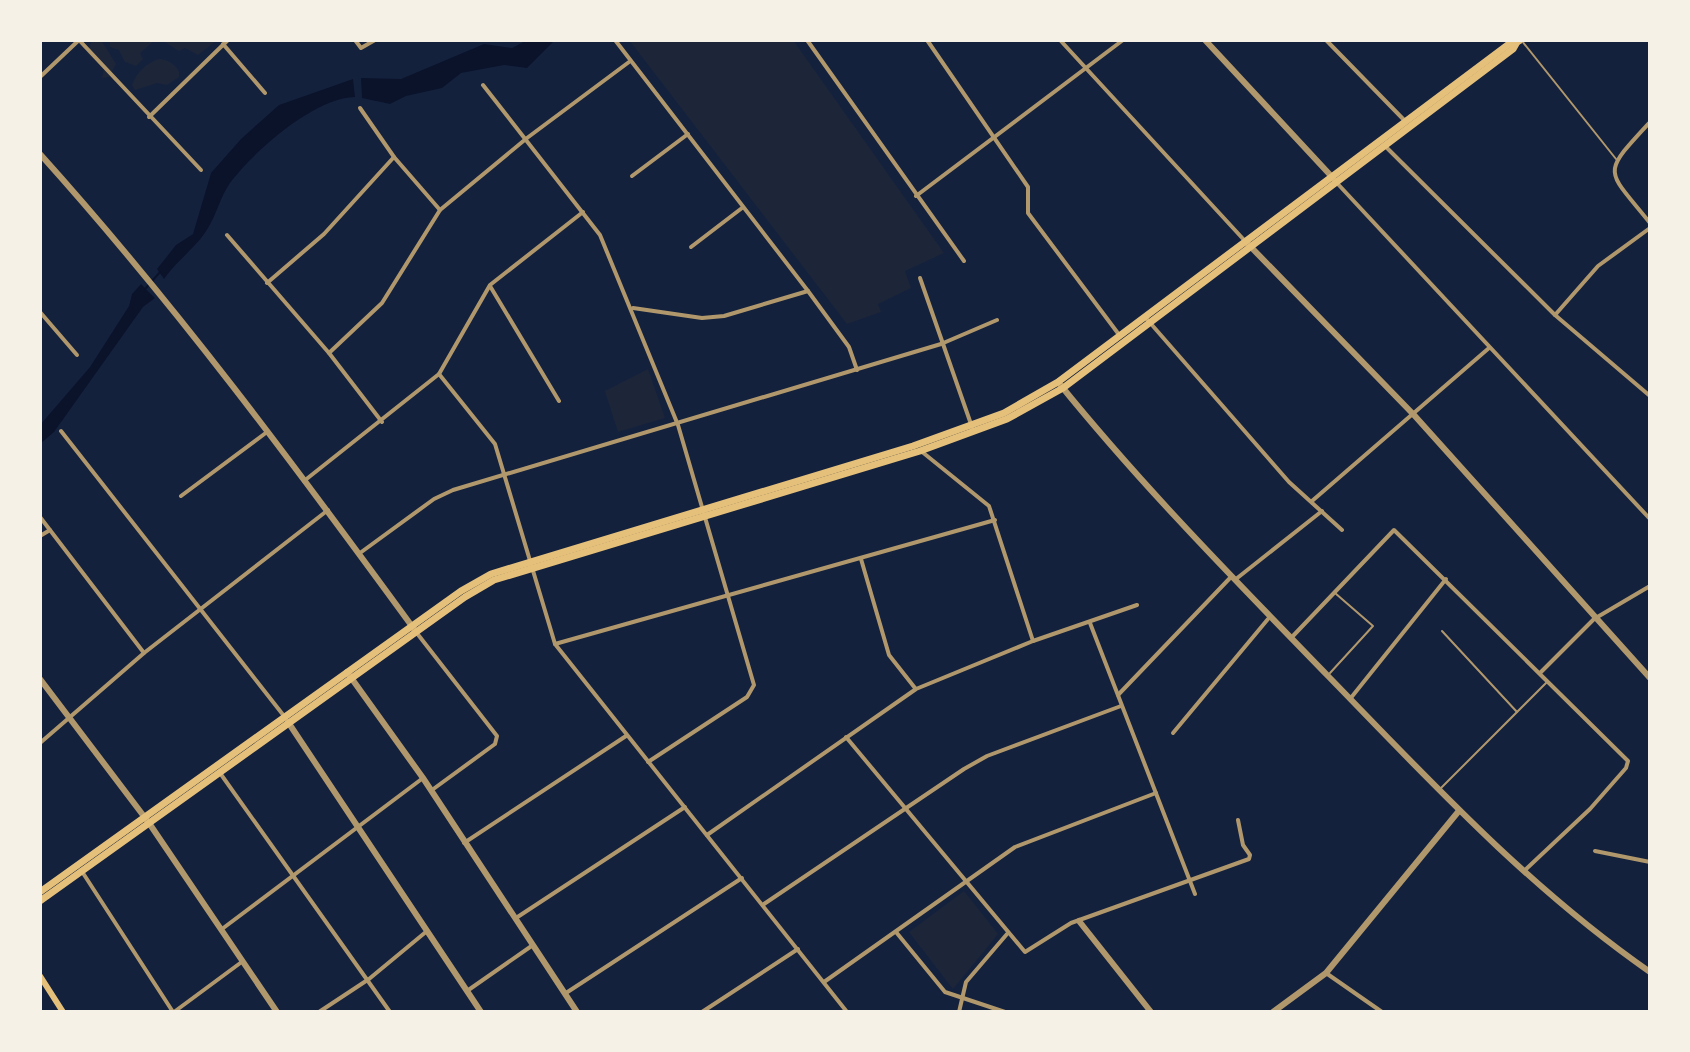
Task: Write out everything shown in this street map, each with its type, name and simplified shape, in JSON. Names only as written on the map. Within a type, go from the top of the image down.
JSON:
[{"type":"main road","points":[[40,901],[80,868],[474,583],[917,448],[973,428],[1060,385],[1520,41]]},
{"type":"main road","points":[[40,892],[80,868]]},
{"type":"main road","points":[[40,976],[63,1012]]},
{"type":"street","points":[[40,77],[79,40],[201,170]]},
{"type":"street","points":[[149,117],[228,40]]},
{"type":"street","points":[[355,40],[361,48],[375,40]]},
{"type":"street","points":[[615,40],[808,291],[849,347],[857,370]]},
{"type":"street","points":[[807,40],[964,261]]},
{"type":"street","points":[[927,40],[1028,187],[1028,213],[1122,338]]},
{"type":"street","points":[[1060,40],[1248,244],[1414,415],[1650,678]]},
{"type":"street","points":[[916,196],[1123,40]]},
{"type":"street","points":[[1205,40],[1650,519]]},
{"type":"street","points":[[1326,40],[1408,124]]},
{"type":"street","points":[[223,44],[265,93]]},
{"type":"street","points":[[329,353],[382,303],[440,210],[527,138],[629,62]]},
{"type":"street","points":[[483,85],[600,235],[633,308],[678,425],[754,685],[752,691],[648,762]]},
{"type":"street","points":[[360,108],[394,157],[440,210]]},
{"type":"street","points":[[1555,315],[1598,266],[1650,226],[1616,180],[1616,159],[1650,122]]},
{"type":"street","points":[[632,176],[688,134]]},
{"type":"street","points":[[1383,143],[1555,315],[1650,396]]},
{"type":"street","points":[[40,154],[158,290],[497,736],[495,744],[431,791]]},
{"type":"street","points":[[267,283],[324,234],[394,157]]},
{"type":"street","points":[[691,247],[742,208]]},
{"type":"street","points":[[304,481],[439,374],[490,285],[584,212]]},
{"type":"street","points":[[227,235],[329,353],[382,422]]},
{"type":"street","points":[[920,278],[973,428]]},
{"type":"street","points":[[490,285],[559,401]]},
{"type":"street","points":[[633,308],[702,318],[724,316],[808,291]]},
{"type":"street","points":[[40,312],[77,355]]},
{"type":"street","points":[[360,553],[434,499],[506,474],[941,344],[997,320]]},
{"type":"street","points":[[1147,320],[1278,470],[1342,530]]},
{"type":"street","points":[[1312,501],[1489,348]]},
{"type":"street","points":[[439,374],[495,444],[555,644],[847,1012]]},
{"type":"street","points":[[1060,385],[1231,580],[1458,812],[1584,925],[1650,972]]},
{"type":"street","points":[[61,431],[287,720],[361,827],[481,1012]]},
{"type":"street","points":[[181,496],[267,432]]},
{"type":"street","points":[[917,448],[984,501],[995,520],[1033,641]]},
{"type":"street","points":[[40,743],[144,653],[328,510]]},
{"type":"street","points":[[1118,695],[1231,580],[1322,511]]},
{"type":"street","points":[[40,517],[144,653]]},
{"type":"street","points":[[555,644],[995,520]]},
{"type":"street","points":[[40,536],[50,530]]},
{"type":"street","points":[[1290,639],[1394,530],[1446,579],[1628,761],[1626,768],[1590,809],[1524,871]]},
{"type":"street","points":[[861,559],[889,655],[916,689]]},
{"type":"street","points":[[1349,700],[1446,579]]},
{"type":"street","points":[[1540,673],[1594,619],[1650,586]]},
{"type":"street","points":[[707,835],[916,689],[1033,641],[1137,605]]},
{"type":"street","points":[[1173,733],[1268,619]]},
{"type":"street","points":[[1090,623],[1195,894]]},
{"type":"street","points":[[349,675],[423,778],[577,1012]]},
{"type":"street","points":[[40,679],[146,820],[277,1012]]},
{"type":"street","points":[[764,904],[904,807],[987,756],[1121,706]]},
{"type":"street","points":[[464,843],[626,736]]},
{"type":"street","points":[[846,737],[1025,952],[1062,927],[1250,857],[1243,845],[1238,820]]},
{"type":"street","points":[[218,769],[390,1012]]},
{"type":"street","points":[[222,929],[423,778]]},
{"type":"street","points":[[824,982],[1015,847],[1156,793]]},
{"type":"street","points":[[516,918],[685,807]]},
{"type":"street","points":[[1273,1012],[1326,973],[1458,812]]},
{"type":"street","points":[[1595,851],[1650,862]]},
{"type":"street","points":[[80,868],[173,1012],[243,961]]},
{"type":"street","points":[[566,993],[742,878]]},
{"type":"street","points":[[1079,921],[1151,1012]]},
{"type":"street","points":[[319,1012],[369,979],[427,931]]},
{"type":"street","points":[[895,932],[945,992],[1005,1012]]},
{"type":"street","points":[[959,1012],[966,982],[1007,934]]},
{"type":"street","points":[[467,991],[533,945]]},
{"type":"street","points":[[702,1012],[798,949]]},
{"type":"street","points":[[1326,973],[1382,1012]]},
{"type":"lane","points":[[1520,41],[1616,159]]},
{"type":"lane","points":[[1327,676],[1373,626],[1334,593]]},
{"type":"lane","points":[[1442,631],[1517,712]]},
{"type":"lane","points":[[1438,792],[1548,682]]},
{"type":"shaded area","points":[[92,40],[101,40],[116,64],[109,77],[102,78],[104,69],[87,53]]},
{"type":"shaded area","points":[[110,40],[155,40],[140,53],[143,59],[136,66],[125,62],[119,50],[110,47]]},
{"type":"shaded area","points":[[162,40],[216,41],[198,55],[185,48],[179,51]]},
{"type":"shaded area","points":[[527,40],[555,40],[527,68],[504,65],[461,73],[442,88],[406,96],[390,104],[362,98],[361,78],[401,79],[484,44],[512,48]]},
{"type":"shaded area","points":[[629,40],[793,40],[944,253],[905,271],[911,288],[878,304],[881,312],[847,324]]},
{"type":"shaded area","points":[[159,59],[174,65],[179,77],[167,85],[157,83],[135,90],[132,85],[139,72]]},
{"type":"shaded area","points":[[353,79],[355,97],[322,106],[304,116],[254,156],[227,188],[203,235],[164,279],[157,269],[176,245],[193,234],[211,173],[241,139],[279,105]]},
{"type":"shaded area","points":[[141,284],[155,298],[143,307],[54,432],[40,444],[40,425],[90,367],[129,306],[132,294]]},
{"type":"shaded area","points":[[648,369],[665,418],[618,432],[605,391]]},
{"type":"shaded area","points":[[964,891],[998,934],[953,989],[909,932]]},
{"type":"waterway","points":[[146,288],[160,272]]}]
